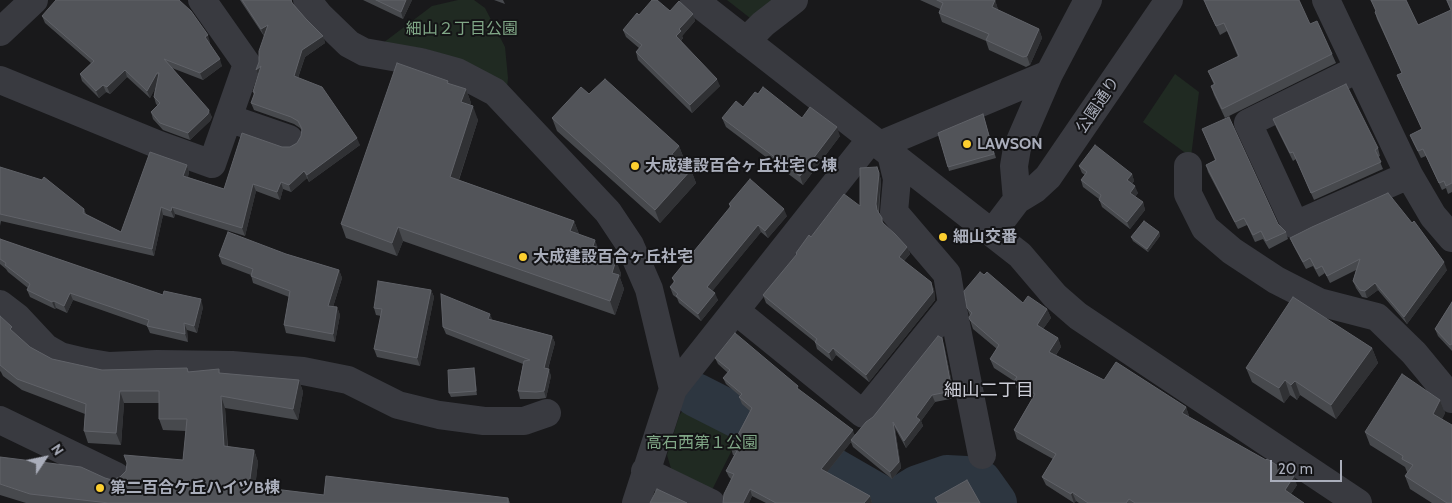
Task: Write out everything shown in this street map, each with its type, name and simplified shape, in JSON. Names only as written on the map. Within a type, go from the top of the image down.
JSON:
[{"type":"street","points":[[0,32],[34,0]]},
{"type":"street","points":[[0,80],[159,145],[212,164],[247,64],[202,0]]},
{"type":"street","points":[[307,0],[319,15],[349,44],[364,52],[421,62],[457,72],[495,92],[608,212],[630,245],[649,289],[673,389]]},
{"type":"street","points":[[694,0],[1020,255],[1055,296],[1078,316],[1358,503]]},
{"type":"street","points":[[746,41],[794,0]]},
{"type":"street","points":[[1017,200],[1014,166],[1017,148],[1049,74],[1088,0]]},
{"type":"street","name":"公園通り","points":[[992,233],[1017,200],[1035,189],[1048,177],[1169,0]]},
{"type":"street","points":[[1326,0],[1409,175],[1442,212],[1452,238]]},
{"type":"street","points":[[1358,69],[1248,123],[1295,224],[1409,175]]},
{"type":"street","points":[[636,503],[673,389],[736,311],[881,146],[1049,74]]},
{"type":"street","points":[[228,118],[289,139]]},
{"type":"street","points":[[881,146],[897,179],[894,212],[946,274],[982,455]]},
{"type":"street","points":[[1188,166],[1188,194],[1204,228],[1232,251],[1276,280],[1319,302],[1377,317],[1414,353],[1452,399]]},
{"type":"street","points":[[0,304],[17,318],[46,348],[60,356],[85,362],[109,366],[157,364],[232,365],[303,371],[348,380],[398,405],[439,415],[484,421],[524,421],[547,412]]},
{"type":"street","points":[[736,311],[863,414],[952,304]]},
{"type":"street","points":[[0,420],[116,476]]},
{"type":"street","points":[[645,471],[711,503]]},
{"type":"green space","name":"細山２丁目公園","points":[[458,0],[474,0],[485,8],[505,47],[507,88],[460,60],[426,49],[383,43],[432,6]]},
{"type":"green space","points":[[727,0],[777,0],[750,18]]},
{"type":"green space","points":[[1175,74],[1199,92],[1191,157],[1143,122]]},
{"type":"green space","name":"高石西第１公園","points":[[688,402],[742,430],[710,494],[673,475],[667,455],[679,416]]},
{"type":"building","points":[[56,0],[179,0],[191,11],[208,35],[205,37],[220,59],[200,73],[164,59],[209,110],[208,114],[188,133],[160,123],[151,112],[160,103],[154,97],[159,73],[157,73],[147,91],[125,70],[107,87],[103,85],[96,91],[80,74],[94,61],[42,16]]},
{"type":"building","points":[[242,0],[291,0],[323,36],[302,50],[294,76],[322,87],[357,138],[307,175],[304,171],[289,185],[281,182],[277,192],[253,184],[242,228],[172,207],[171,211],[161,207],[152,249],[0,214],[0,167],[42,180],[44,177],[84,209],[83,213],[121,232],[150,152],[187,165],[183,176],[224,189],[242,133],[282,147],[290,147],[297,143],[302,129],[298,121],[251,103],[261,66],[256,70],[259,62],[259,51],[268,25],[261,29]]},
{"type":"building","points":[[376,0],[406,0],[401,12]]},
{"type":"building","points":[[652,0],[657,0],[670,11],[679,1],[693,14],[679,29],[681,31],[676,36],[717,79],[690,105],[636,52],[642,45],[623,30],[637,13],[639,15]]},
{"type":"building","points":[[937,0],[995,0],[992,7],[1039,29],[1027,56],[1023,57],[986,40],[989,34],[939,13],[943,3]]},
{"type":"building","points":[[1204,0],[1299,0],[1310,24],[1317,21],[1332,54],[1222,109],[1211,86],[1215,84],[1208,71],[1239,56],[1224,23],[1216,26]]},
{"type":"building","points":[[1371,0],[1406,0],[1418,25],[1451,10],[1447,0],[1452,0],[1452,183],[1446,186],[1444,181],[1439,183],[1423,149],[1418,151],[1410,135],[1422,129],[1397,75],[1402,73]]},
{"type":"building","points":[[397,63],[466,89],[461,102],[473,106],[450,177],[574,221],[570,231],[595,240],[593,246],[608,251],[606,256],[616,260],[612,273],[619,275],[610,301],[398,227],[392,243],[341,224]]},
{"type":"building","points":[[605,79],[679,146],[672,154],[691,170],[655,210],[552,118],[581,87],[589,94]]},
{"type":"building","points":[[1346,84],[1378,148],[1375,150],[1381,162],[1311,193],[1293,152],[1290,153],[1273,119]]},
{"type":"building","points":[[763,87],[802,118],[810,107],[837,127],[800,176],[722,118],[736,101],[743,107],[755,92],[758,94]]},
{"type":"building","name":"LAWSON","points":[[983,114],[994,154],[948,167],[938,133]]},
{"type":"building","points":[[1229,117],[1278,224],[1286,232],[1266,241],[1261,231],[1253,235],[1244,218],[1235,222],[1206,165],[1216,160],[1202,129]]},
{"type":"building","points":[[1095,145],[1132,174],[1127,180],[1135,186],[1130,193],[1143,202],[1127,222],[1099,200],[1101,195],[1081,180],[1087,172],[1079,166]]},
{"type":"building","points":[[877,167],[879,173],[876,204],[882,222],[907,247],[899,257],[931,282],[933,292],[866,375],[833,348],[829,353],[815,342],[817,339],[763,295],[797,254],[809,235],[811,237],[844,194],[860,206],[860,168]]},
{"type":"building","points":[[750,179],[784,209],[765,231],[758,225],[707,287],[715,293],[698,314],[676,296],[678,294],[670,287],[675,281],[672,278],[731,206],[729,204]]},
{"type":"building","points":[[1388,193],[1412,223],[1414,221],[1444,262],[1404,317],[1375,283],[1365,291],[1360,290],[1353,281],[1360,259],[1327,276],[1322,266],[1316,269],[1310,258],[1303,262],[1290,238]]},
{"type":"building","points":[[1144,221],[1159,232],[1147,249],[1131,237]]},
{"type":"building","points":[[228,232],[286,254],[339,270],[328,306],[337,307],[333,334],[284,325],[290,291],[251,276],[253,269],[219,256]]},
{"type":"building","points":[[0,239],[163,295],[164,291],[201,299],[194,326],[184,323],[185,334],[147,326],[149,320],[70,293],[64,306],[54,301],[52,302],[27,290],[30,284],[0,259]]},
{"type":"building","points":[[980,272],[984,275],[987,272],[1023,303],[1028,296],[1047,309],[1037,325],[1058,338],[1049,352],[1104,380],[1116,362],[1186,407],[1182,413],[1267,459],[1294,476],[1285,490],[1304,503],[1135,503],[1129,499],[1126,503],[1088,503],[1072,492],[1071,494],[1042,477],[1056,454],[1014,430],[1035,394],[1014,381],[1017,377],[990,359],[999,345],[970,320],[969,317],[972,313],[967,308],[964,291]]},
{"type":"building","points":[[378,281],[431,290],[417,358],[374,349],[382,309],[374,308]]},
{"type":"building","points":[[441,294],[490,314],[488,319],[552,336],[544,368],[549,369],[544,391],[518,391],[524,361],[530,360],[443,327]]},
{"type":"building","points":[[1293,297],[1372,348],[1331,405],[1295,381],[1291,385],[1285,380],[1279,388],[1246,368]]},
{"type":"building","points":[[1452,302],[1452,344],[1450,345],[1435,329]]},
{"type":"building","points":[[0,316],[12,327],[10,329],[30,347],[52,359],[102,370],[187,368],[188,372],[219,369],[219,373],[299,380],[293,409],[221,396],[224,446],[254,450],[249,486],[324,495],[326,476],[508,498],[508,503],[109,503],[30,494],[0,484],[0,457],[81,467],[112,480],[120,477],[126,471],[127,463],[124,455],[183,460],[187,419],[159,419],[159,391],[120,391],[116,433],[84,431],[86,404],[17,379],[0,365]]},
{"type":"building","points":[[735,333],[798,386],[797,388],[853,430],[821,469],[870,496],[864,503],[776,503],[750,489],[743,503],[723,503],[724,494],[734,474],[726,471],[737,451],[731,448],[752,408],[739,397],[742,394],[723,378],[730,370],[715,358]]},
{"type":"building","points":[[938,336],[942,338],[952,391],[932,395],[916,417],[920,420],[904,441],[893,422],[899,462],[890,472],[851,440],[866,422],[873,417]]},
{"type":"building","points":[[474,368],[476,391],[449,393],[448,370]]},
{"type":"building","points":[[1402,374],[1440,400],[1433,414],[1452,425],[1452,503],[1447,503],[1405,476],[1413,465],[1402,459],[1403,456],[1365,432]]},
{"type":"building","points":[[967,480],[980,503],[938,503],[935,498]]},
{"type":"building","points":[[657,489],[687,503],[650,503]]},
{"type":"waterway","points":[[696,395],[759,427],[884,499],[897,500],[918,487],[947,477],[966,478],[980,482],[995,503]]},
{"type":"place","name":"LAWSON","points":[[967,144]]},
{"type":"place","name":"大成建設百合ヶ丘社宅Ｃ棟","points":[[635,166]]},
{"type":"place","name":"細山交番","points":[[943,237]]},
{"type":"place","name":"大成建設百合ヶ丘社宅","points":[[523,257]]},
{"type":"place","name":"第二百合ケ丘ハイツB棟","points":[[100,488]]},
{"type":"district","name":"細山二丁目","points":[[989,391]]}]
